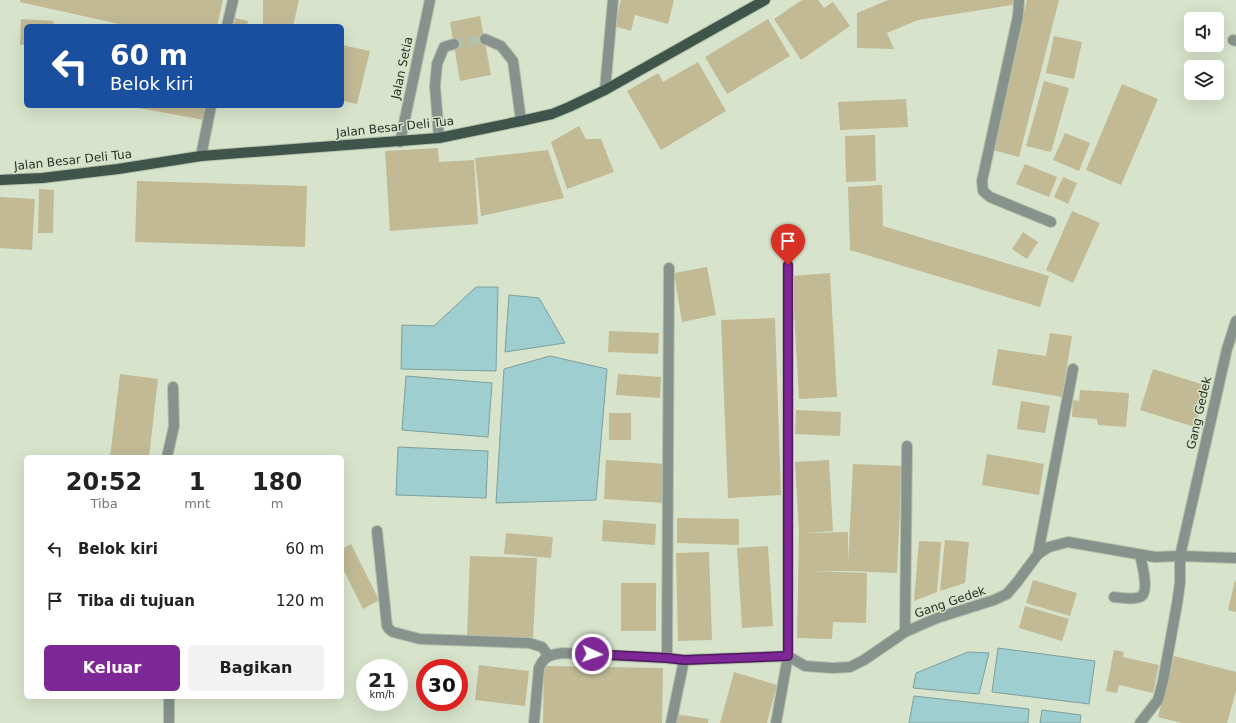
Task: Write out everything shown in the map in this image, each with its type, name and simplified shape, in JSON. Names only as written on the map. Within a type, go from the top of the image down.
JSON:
[{"type":"main road","name":"Jalan Besar Deli Tua","points":[[0,180],[42,178],[118,170],[201,156],[439,138],[552,114],[605,90],[765,0]]},
{"type":"street","points":[[228,24],[233,0]]},
{"type":"street","name":"Jalan Setia","points":[[400,142],[430,0]]},
{"type":"street","points":[[605,90],[613,0]]},
{"type":"street","points":[[1019,0],[1018,16],[982,181],[983,191],[990,197],[1052,222]]},
{"type":"street","points":[[485,39],[501,46],[513,61],[521,121]]},
{"type":"street","points":[[439,138],[435,86],[437,64],[444,47],[454,44]]},
{"type":"street","points":[[201,156],[211,108]]},
{"type":"street","points":[[776,723],[788,656],[788,265]]},
{"type":"street","points":[[667,658],[669,268]]},
{"type":"street","name":"Gang Gedek","points":[[788,656],[805,666],[832,668],[850,666],[864,660],[905,632],[937,618],[994,600],[1006,594],[1018,582],[1038,554],[1049,547],[1068,542],[1155,557],[1180,556],[1227,349],[1236,321]]},
{"type":"street","points":[[1038,554],[1073,369]]},
{"type":"street","points":[[167,455],[174,426],[173,388]]},
{"type":"street","points":[[905,632],[907,446]]},
{"type":"street","points":[[377,531],[387,626],[393,632],[420,639],[528,643],[542,647],[548,655]]},
{"type":"street","points":[[1114,597],[1139,598],[1144,595],[1146,589],[1140,555]]},
{"type":"street","points":[[1140,723],[1158,700],[1163,681],[1180,583],[1180,556],[1236,558]]},
{"type":"street","points":[[534,723],[539,668],[542,660],[548,655],[562,653],[684,660],[788,656]]},
{"type":"street","points":[[671,723],[684,660]]},
{"type":"street","points":[[169,699],[169,723]]},
{"type":"water","points":[[476,287],[498,287],[496,371],[401,369],[402,325],[434,326]]},
{"type":"water","points":[[509,295],[539,298],[565,343],[505,352]]},
{"type":"water","points":[[550,356],[607,369],[596,500],[496,503],[504,369]]},
{"type":"water","points":[[406,376],[492,383],[488,437],[402,430]]},
{"type":"water","points":[[398,447],[488,451],[486,498],[396,495]]},
{"type":"water","points":[[998,648],[1095,661],[1089,704],[992,692]]},
{"type":"water","points":[[968,652],[989,653],[979,694],[913,688],[916,673]]},
{"type":"water","points":[[914,696],[1029,709],[1028,723],[909,723]]},
{"type":"water","points":[[1042,710],[1081,715],[1080,723],[1040,723]]},
{"type":"building","points":[[20,0],[223,0],[217,24],[119,24],[20,2]]},
{"type":"building","points":[[263,0],[299,0],[293,24],[263,24]]},
{"type":"building","points":[[621,0],[674,0],[668,24],[635,15],[631,31],[614,26]]},
{"type":"building","points":[[802,0],[818,0],[824,8],[833,2],[850,26],[801,60],[774,19]]},
{"type":"building","points":[[888,0],[1018,0],[1018,4],[918,20],[887,33],[894,49],[857,48],[857,13]]},
{"type":"building","points":[[1027,0],[1059,0],[1019,157],[989,149]]},
{"type":"building","points":[[480,16],[491,75],[460,81],[450,22]]},
{"type":"building","points":[[235,18],[248,21],[247,24],[234,24]]},
{"type":"building","points":[[21,19],[54,21],[53,24],[24,24],[24,45],[20,45]]},
{"type":"building","points":[[768,19],[790,56],[727,94],[705,57]]},
{"type":"building","points":[[1054,36],[1082,42],[1074,79],[1046,73]]},
{"type":"building","points":[[344,45],[370,51],[357,104],[344,101]]},
{"type":"building","points":[[698,62],[726,111],[661,150],[627,91],[658,73],[663,82]]},
{"type":"building","points":[[1044,81],[1069,88],[1051,152],[1026,146]]},
{"type":"building","points":[[1122,84],[1158,99],[1121,185],[1086,170]]},
{"type":"building","points":[[906,99],[908,127],[840,130],[838,102]]},
{"type":"building","points":[[139,108],[207,108],[204,120]]},
{"type":"building","points":[[579,126],[586,139],[601,139],[614,172],[567,189],[551,142]]},
{"type":"building","points":[[1065,133],[1090,143],[1079,171],[1053,160]]},
{"type":"building","points":[[875,135],[876,181],[846,182],[845,136]]},
{"type":"building","points":[[438,148],[439,162],[474,160],[478,224],[390,231],[385,151]]},
{"type":"building","points":[[548,150],[564,198],[481,216],[475,158]]},
{"type":"building","points":[[1025,164],[1057,177],[1049,197],[1016,184]]},
{"type":"building","points":[[1063,177],[1077,183],[1068,204],[1054,197]]},
{"type":"building","points":[[137,181],[307,186],[305,247],[135,242]]},
{"type":"building","points":[[882,185],[883,226],[1049,276],[1040,307],[850,250],[848,187]]},
{"type":"building","points":[[39,189],[54,190],[53,233],[38,233]]},
{"type":"building","points":[[0,197],[35,199],[32,250],[0,248]]},
{"type":"building","points":[[1072,211],[1100,223],[1073,283],[1046,270]]},
{"type":"building","points":[[1023,232],[1038,242],[1027,259],[1012,249]]},
{"type":"building","points":[[707,267],[716,315],[682,322],[674,273]]},
{"type":"building","points":[[830,273],[837,397],[799,399],[792,276]]},
{"type":"building","points":[[775,318],[781,495],[728,498],[721,320]]},
{"type":"building","points":[[609,331],[659,333],[658,354],[608,352]]},
{"type":"building","points":[[1050,333],[1072,336],[1062,397],[992,385],[998,349],[1046,356]]},
{"type":"building","points":[[1153,369],[1208,386],[1195,427],[1140,410]]},
{"type":"building","points":[[120,374],[158,379],[149,455],[110,455]]},
{"type":"building","points":[[618,374],[661,377],[660,398],[616,395]]},
{"type":"building","points":[[1080,390],[1129,393],[1126,427],[1098,425],[1097,419],[1072,417],[1073,400],[1079,401]]},
{"type":"building","points":[[1021,401],[1050,406],[1045,433],[1017,429]]},
{"type":"building","points":[[796,410],[841,412],[840,436],[795,434]]},
{"type":"building","points":[[609,413],[631,413],[631,440],[609,440]]},
{"type":"building","points":[[987,454],[1044,464],[1039,495],[982,485]]},
{"type":"building","points":[[606,460],[667,464],[665,503],[604,499]]},
{"type":"building","points":[[829,460],[833,531],[807,533],[848,532],[848,564],[853,464],[902,466],[897,573],[813,571],[867,573],[866,623],[833,622],[832,639],[797,638],[799,533],[795,462]]},
{"type":"building","points":[[677,518],[739,519],[739,545],[677,543]]},
{"type":"building","points":[[603,520],[656,524],[655,545],[602,541]]},
{"type":"building","points":[[506,533],[553,537],[551,558],[504,554]]},
{"type":"building","points":[[945,540],[969,542],[965,583],[940,591]]},
{"type":"building","points":[[919,541],[941,542],[937,592],[914,601]]},
{"type":"building","points":[[351,544],[379,600],[363,609],[344,571],[344,548]]},
{"type":"building","points":[[768,546],[773,626],[742,628],[737,548]]},
{"type":"building","points":[[709,552],[712,640],[678,641],[676,553]]},
{"type":"building","points":[[470,556],[537,558],[533,639],[467,637]]},
{"type":"building","points":[[1033,580],[1077,593],[1070,616],[1026,603]]},
{"type":"building","points":[[1236,581],[1236,612],[1228,610]]},
{"type":"building","points":[[621,583],[656,583],[656,631],[621,631]]},
{"type":"building","points":[[1025,606],[1069,619],[1062,641],[1019,628]]},
{"type":"building","points":[[1114,650],[1124,652],[1123,657],[1159,665],[1153,693],[1119,685],[1117,693],[1106,691]]},
{"type":"building","points":[[1174,656],[1236,672],[1236,691],[1227,723],[1182,723],[1158,717]]},
{"type":"building","points":[[479,665],[529,671],[525,706],[475,700]]},
{"type":"building","points":[[544,666],[663,668],[662,723],[543,723]]},
{"type":"building","points":[[734,672],[777,685],[767,723],[720,723]]},
{"type":"building","points":[[675,714],[709,719],[708,723],[674,723]]},
{"type":"tunnel","points":[[454,44],[485,39]]},
{"type":"route","points":[[592,654],[684,660],[788,656],[788,265]]}]
